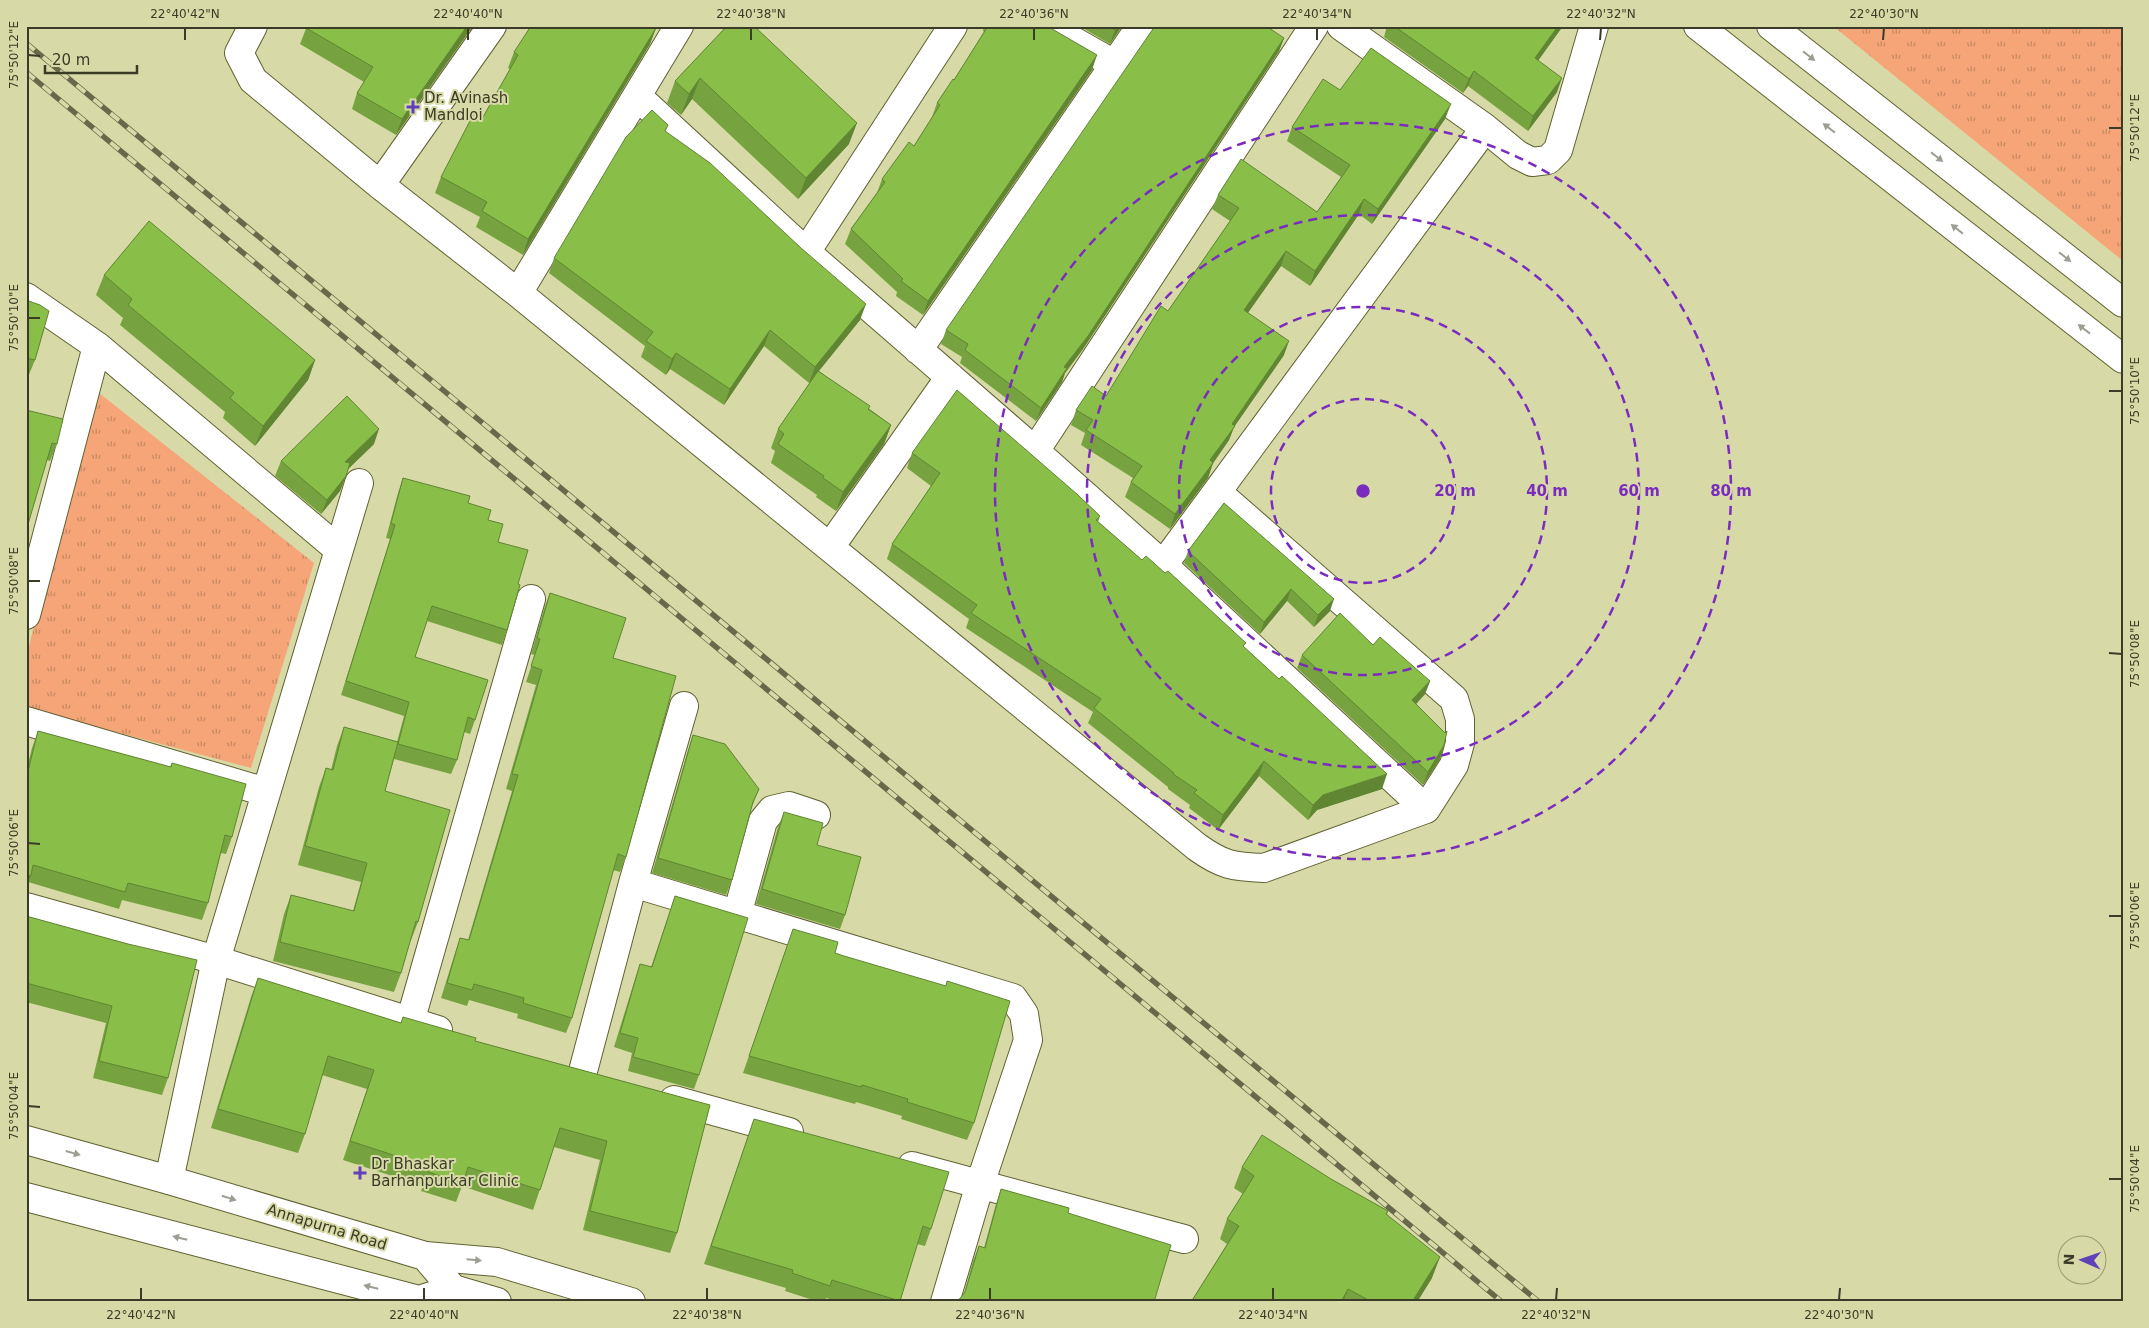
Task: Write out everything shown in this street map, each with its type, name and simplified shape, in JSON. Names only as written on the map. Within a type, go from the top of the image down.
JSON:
[{"type":"street","points":[[254,26],[240,53],[253,80],[380,185],[518,293],[1190,841],[1217,861],[1242,867],[1264,868],[1426,809],[1454,765],[1460,742],[1460,719],[1454,699],[1217,492]]},
{"type":"street","points":[[380,185],[492,26]]},
{"type":"street","points":[[518,293],[679,26]]},
{"type":"street","points":[[806,252],[953,26]]},
{"type":"street","points":[[1047,26],[1114,64]]},
{"type":"street","points":[[918,350],[1141,26]]},
{"type":"street","points":[[1035,451],[1314,26]]},
{"type":"street","points":[[1341,26],[1485,128],[1518,155],[1532,162],[1548,160],[1558,150],[1594,26]]},
{"type":"street","points":[[1698,26],[2123,359]]},
{"type":"street","points":[[1771,26],[2123,302]]},
{"type":"street","points":[[637,96],[806,252],[1163,565],[1426,809]]},
{"type":"street","points":[[1163,565],[1485,128]]},
{"type":"street","points":[[26,297],[97,346],[338,549]]},
{"type":"street","points":[[26,615],[97,346]]},
{"type":"street","points":[[830,548],[950,377]]},
{"type":"street","points":[[169,1180],[216,960],[338,549],[360,483]]},
{"type":"street","points":[[410,1022],[531,598]]},
{"type":"street","points":[[554,1066],[592,1077],[633,882],[684,706]]},
{"type":"street","points":[[26,721],[266,792]]},
{"type":"street","points":[[737,916],[764,821],[772,810],[790,806],[816,815]]},
{"type":"street","points":[[633,882],[737,916],[1012,998],[1024,1014],[1028,1040],[980,1184],[945,1302]]},
{"type":"street","points":[[26,908],[216,960],[458,1036]]},
{"type":"street","points":[[649,1093],[810,1137]]},
{"type":"street","name":"Annapurna Road","points":[[26,1140],[169,1180],[425,1256],[497,1262],[630,1302]]},
{"type":"street","points":[[885,1158],[1184,1239]]},
{"type":"street","points":[[26,1197],[420,1301],[475,1296]]},
{"type":"street","points":[[425,1256],[475,1296]]},
{"type":"green space","points":[[1833,26],[2123,26],[2123,261]]},
{"type":"green space","points":[[94,389],[314,563],[251,768],[26,708],[26,658]]},
{"type":"building","points":[[307,26],[467,26],[402,119],[357,93],[373,67],[306,28]]},
{"type":"building","points":[[531,26],[653,26],[656,28],[528,239],[482,211],[487,202],[441,177],[474,113],[483,117],[518,55],[514,52]]},
{"type":"building","points":[[727,26],[754,26],[857,123],[806,178],[700,78],[689,94],[675,81]]},
{"type":"building","points":[[988,26],[1047,26],[1097,55],[928,301],[901,281],[903,279],[851,229],[885,182],[882,179],[909,142],[914,146],[940,105],[937,103]]},
{"type":"building","points":[[1108,26],[1117,26],[1115,30]]},
{"type":"building","points":[[1155,26],[1266,26],[1284,38],[1088,336],[1064,367],[1067,368],[1041,408],[965,350],[968,344],[946,330]]},
{"type":"building","points":[[1394,26],[1558,26],[1535,58],[1562,78],[1533,116],[1474,71],[1469,79]]},
{"type":"building","points":[[1371,48],[1451,104],[1378,209],[1364,199],[1315,271],[1286,251],[1244,310],[1289,341],[1232,424],[1235,426],[1210,460],[1213,463],[1175,514],[1131,482],[1142,466],[1086,430],[1093,420],[1076,410],[1092,386],[1106,396],[1161,306],[1168,311],[1239,208],[1218,195],[1241,159],[1317,212],[1350,165],[1292,127],[1323,79],[1340,90]]},
{"type":"building","points":[[652,110],[668,125],[665,131],[710,163],[801,248],[866,304],[815,367],[770,330],[730,389],[676,353],[672,359],[646,341],[653,332],[554,258],[626,137]]},
{"type":"building","points":[[149,221],[315,360],[263,426],[230,398],[234,393],[128,305],[132,299],[104,275]]},
{"type":"building","points":[[26,300],[40,305],[49,311],[35,360],[26,358]]},
{"type":"building","points":[[818,371],[870,406],[868,409],[891,425],[843,492],[823,478],[824,476],[778,444],[784,434],[778,429]]},
{"type":"building","points":[[957,390],[1078,495],[1100,516],[1096,520],[1142,560],[1146,556],[1165,573],[1168,571],[1246,643],[1243,646],[1279,679],[1282,676],[1387,774],[1323,795],[1313,805],[1264,761],[1223,815],[1194,793],[1197,790],[1173,774],[1094,708],[1101,699],[971,613],[977,605],[892,544],[940,473],[912,453]]},
{"type":"building","points":[[347,396],[379,429],[345,462],[350,463],[346,476],[327,500],[281,461]]},
{"type":"building","points":[[26,410],[63,419],[57,444],[52,443],[26,531]]},
{"type":"building","points":[[403,478],[470,496],[468,503],[491,510],[488,520],[503,524],[498,542],[528,550],[507,630],[432,606],[415,657],[488,680],[475,720],[468,717],[457,760],[398,744],[409,702],[346,681],[395,525],[391,523]]},
{"type":"building","points":[[1224,503],[1334,599],[1318,615],[1291,589],[1264,622],[1188,551]]},
{"type":"building","points":[[550,593],[626,618],[613,658],[676,676],[626,857],[618,854],[572,1018],[523,1003],[524,998],[474,984],[472,990],[447,983],[460,938],[469,940],[518,775],[512,774],[542,670],[531,666],[540,639],[537,638]]},
{"type":"building","points":[[1340,613],[1373,645],[1380,637],[1430,681],[1412,700],[1445,733],[1447,731],[1444,745],[1428,772],[1302,655]]},
{"type":"building","points":[[344,727],[398,742],[385,791],[450,810],[418,922],[416,921],[401,973],[280,942],[291,895],[354,911],[367,863],[305,846],[326,768],[333,770]]},
{"type":"building","points":[[38,731],[171,767],[172,763],[246,784],[232,837],[225,835],[208,903],[128,883],[125,892],[33,865],[31,875],[26,877],[26,779]]},
{"type":"building","points":[[693,735],[725,744],[759,789],[753,802],[732,880],[658,858]]},
{"type":"building","points":[[784,812],[823,823],[817,845],[861,857],[845,915],[762,889]]},
{"type":"building","points":[[675,896],[748,918],[699,1075],[633,1057],[638,1038],[620,1033],[640,964],[652,967]]},
{"type":"building","points":[[26,916],[128,944],[197,960],[168,1078],[99,1061],[112,1006],[26,983]]},
{"type":"building","points":[[793,929],[838,942],[835,953],[844,956],[946,986],[947,981],[1010,1001],[974,1123],[907,1102],[908,1099],[862,1085],[861,1087],[749,1056]]},
{"type":"building","points":[[258,978],[401,1023],[403,1017],[476,1038],[475,1041],[710,1105],[677,1233],[590,1211],[607,1141],[560,1128],[540,1190],[468,1167],[463,1183],[428,1172],[430,1167],[350,1141],[374,1070],[328,1056],[305,1134],[218,1109]]},
{"type":"building","points":[[754,1119],[949,1172],[931,1229],[923,1226],[900,1301],[832,1280],[830,1286],[792,1273],[793,1270],[711,1246]]},
{"type":"building","points":[[1262,1135],[1331,1179],[1388,1211],[1386,1214],[1440,1257],[1412,1302],[1372,1302],[1348,1289],[1341,1302],[1191,1302],[1239,1226],[1227,1219],[1254,1176],[1242,1167]]},
{"type":"building","points":[[1001,1189],[1069,1208],[1068,1213],[1171,1245],[1154,1302],[957,1302],[965,1292],[979,1246],[985,1248]]},
{"type":"railway","points":[[26,43],[1539,1302]]},
{"type":"railway","points":[[26,72],[1502,1302]]},
{"type":"place","name":"Dr. Avinash Mandloi","points":[[413,107]]},
{"type":"place","name":"Dr Bhaskar Barhanpurkar Clinic","points":[[360,1173]]}]
